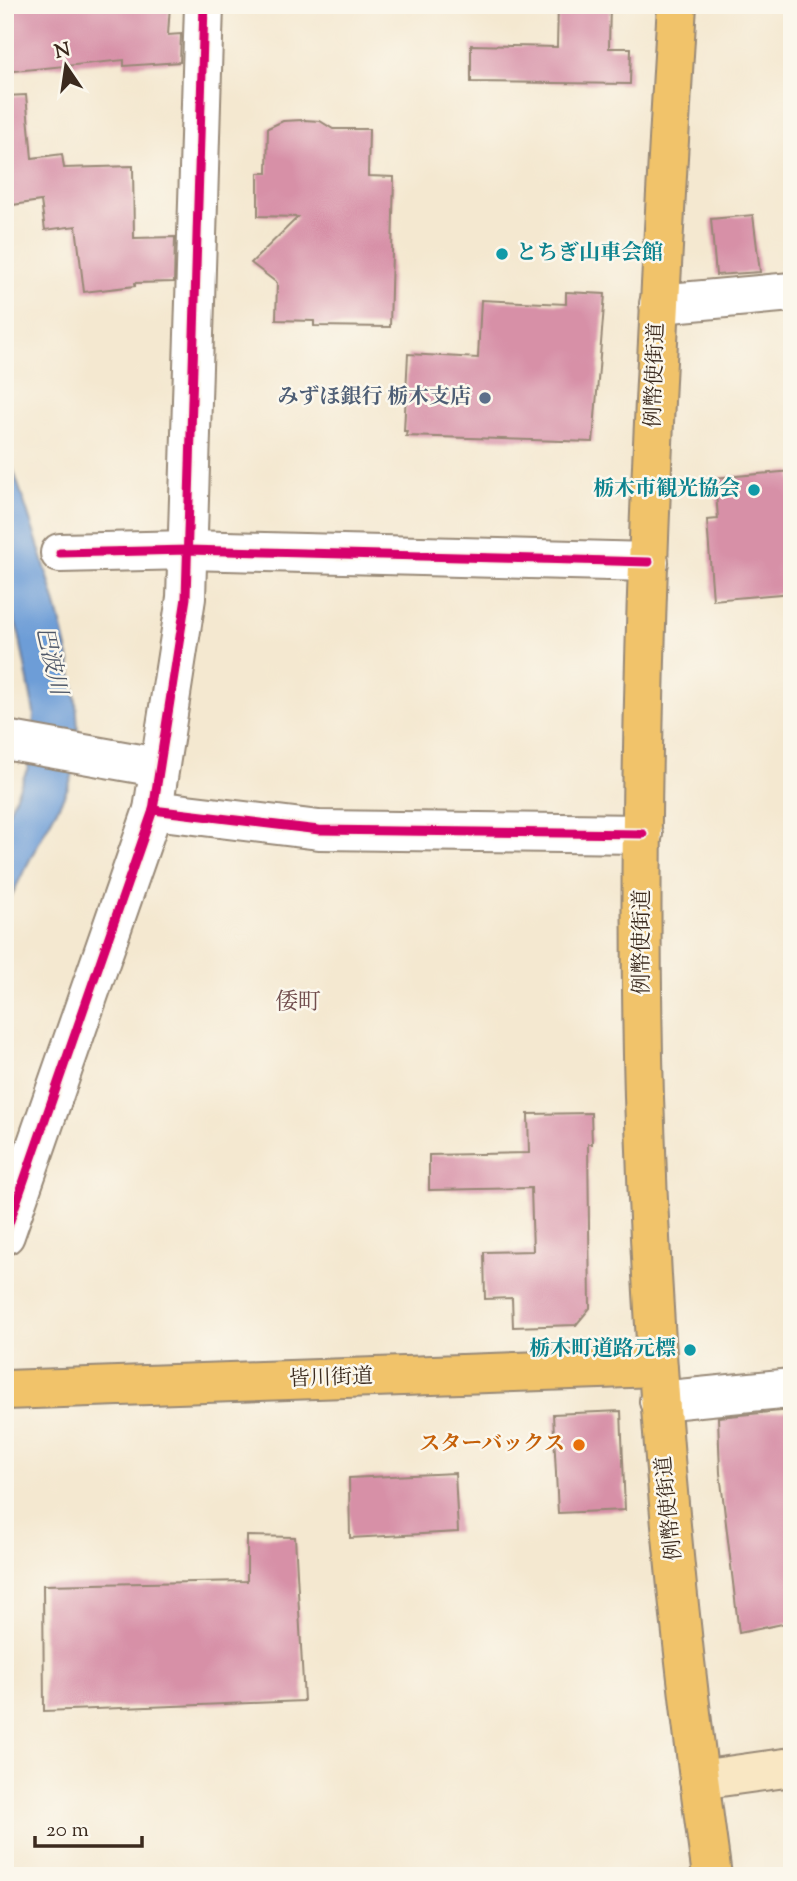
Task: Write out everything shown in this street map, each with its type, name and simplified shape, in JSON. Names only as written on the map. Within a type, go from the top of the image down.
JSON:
[{"type":"main road","name":"例幣使街道","points":[[677,5],[659,303],[649,562],[643,834],[644,1087],[658,1384],[699,1780],[712,1876]]},
{"type":"main road","name":"皆川街道","points":[[5,1390],[658,1384]]},
{"type":"street","points":[[5,1235],[153,810],[157,767],[186,598],[204,5]]},
{"type":"street","points":[[659,303],[792,292]]},
{"type":"street","points":[[60,553],[188,550],[649,562]]},
{"type":"street","points":[[14,741],[157,767]]},
{"type":"street","points":[[153,810],[319,830],[643,834]]},
{"type":"street","points":[[658,1384],[792,1388]]},
{"type":"street","points":[[699,1780],[792,1768]]},
{"type":"water","name":"巴波川","points":[[5,445],[57,607],[75,696],[78,736],[74,770],[68,787],[5,908],[5,820],[27,770],[32,750],[34,713],[19,634],[5,592]]},
{"type":"building","points":[[5,5],[170,5],[168,35],[181,34],[180,62],[124,66],[124,60],[5,72]]},
{"type":"building","points":[[558,5],[610,5],[609,48],[631,48],[630,84],[471,82],[471,45],[557,47]]},
{"type":"building","points":[[26,95],[32,158],[62,154],[64,168],[133,166],[134,238],[175,237],[174,282],[135,283],[135,286],[84,292],[76,226],[45,230],[41,201],[5,206],[5,96]]},
{"type":"building","points":[[283,121],[320,121],[333,129],[369,129],[368,176],[394,177],[390,327],[314,326],[314,321],[276,320],[277,283],[251,263],[298,217],[258,216],[258,173],[267,173],[268,128]]},
{"type":"building","points":[[753,215],[760,272],[716,275],[711,219]]},
{"type":"building","points":[[566,292],[605,294],[593,442],[406,436],[407,431],[404,431],[408,354],[478,358],[481,300],[566,304]]},
{"type":"building","points":[[792,471],[792,593],[713,600],[707,520],[718,519],[715,478]]},
{"type":"building","points":[[591,1113],[592,1144],[588,1144],[590,1308],[576,1325],[513,1327],[512,1298],[485,1299],[484,1252],[533,1251],[531,1188],[429,1190],[429,1155],[529,1153],[528,1114]]},
{"type":"building","points":[[792,1410],[792,1622],[739,1633],[720,1473],[718,1417]]},
{"type":"building","points":[[621,1411],[625,1510],[558,1513],[553,1414]]},
{"type":"building","points":[[455,1473],[458,1532],[350,1538],[349,1478]]},
{"type":"building","points":[[247,1536],[295,1537],[304,1701],[44,1711],[43,1585],[247,1581]]},
{"type":"cycle path","points":[[5,1235],[153,810],[186,598],[204,5]]},
{"type":"cycle path","points":[[60,553],[188,550],[649,562]]},
{"type":"cycle path","points":[[153,810],[319,830],[643,834]]},
{"type":"place","name":"とちぎ山車会館","points":[[502,254]]},
{"type":"place","name":"みずほ銀行 栃木支店","points":[[485,398]]},
{"type":"place","name":"栃木市観光協会","points":[[754,490]]},
{"type":"place","name":"栃木町道路元標","points":[[690,1350]]},
{"type":"place","name":"スターバックス","points":[[579,1445]]},
{"type":"district","name":"倭町","points":[[298,1003]]}]
